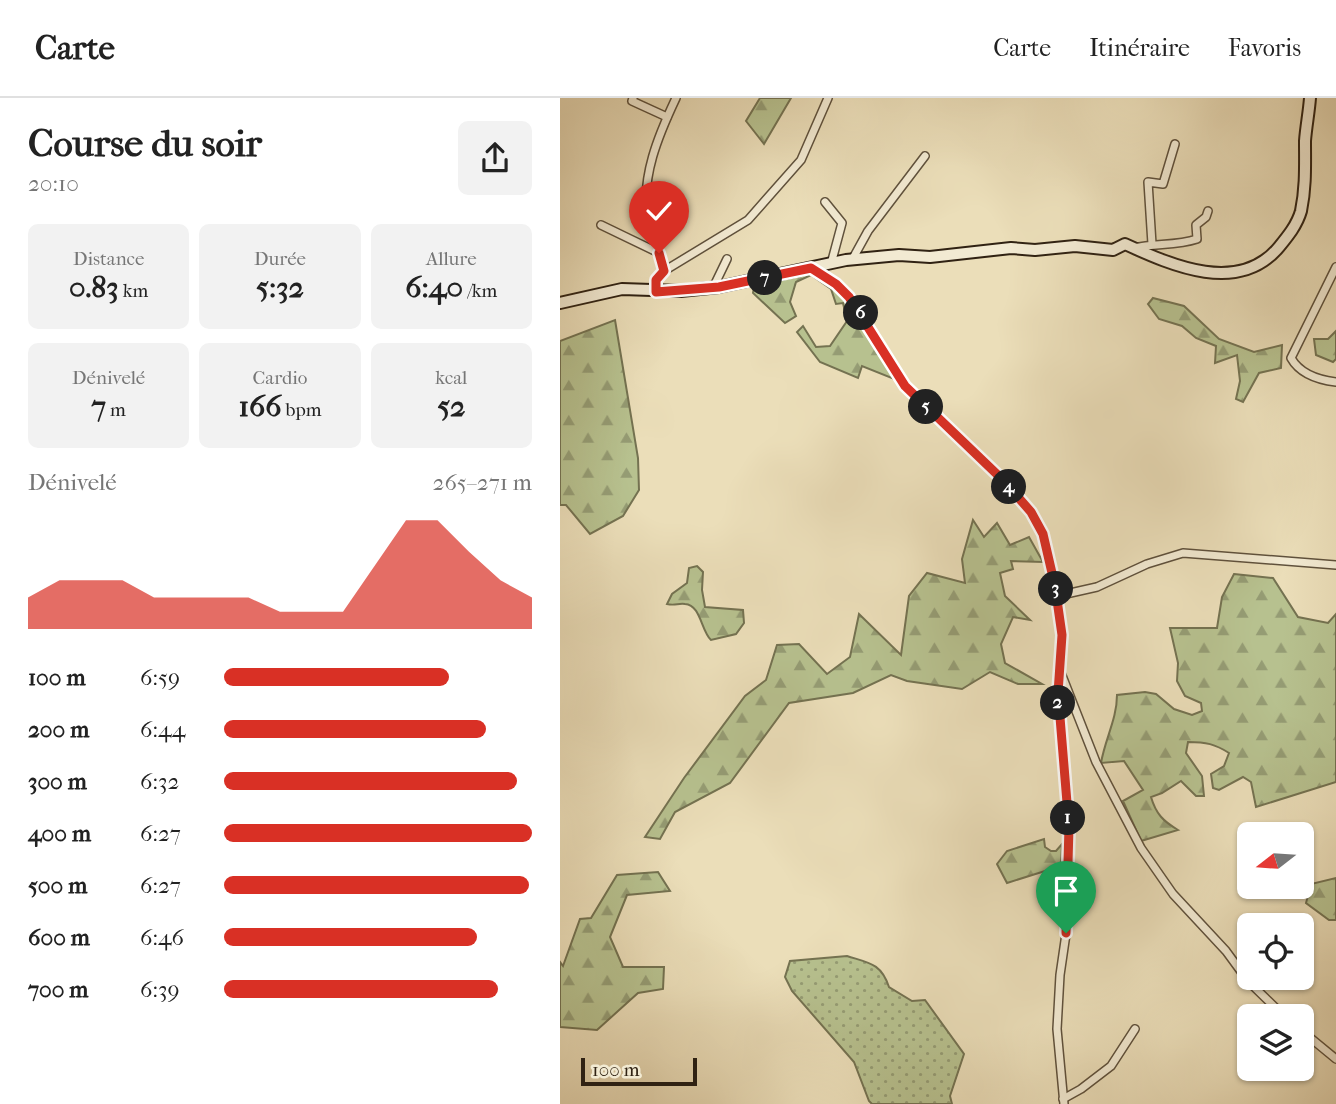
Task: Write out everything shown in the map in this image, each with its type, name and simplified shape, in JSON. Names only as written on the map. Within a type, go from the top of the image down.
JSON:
[{"type":"street","points":[[633,98],[632,101],[667,117]]},
{"type":"street","points":[[664,271],[648,222],[646,196],[651,168],[676,98]]},
{"type":"street","points":[[656,292],[656,280],[664,271],[743,224],[757,211],[801,160],[828,98]]},
{"type":"street","points":[[560,303],[622,289],[656,292],[713,288],[852,260],[899,255],[929,257],[1011,248],[1035,250],[1074,246],[1113,250],[1125,244],[1174,264],[1213,273],[1239,273],[1259,266],[1286,238],[1300,215],[1304,195],[1305,140],[1310,98]]},
{"type":"street","points":[[1152,244],[1148,182],[1163,184],[1175,144]]},
{"type":"street","points":[[852,260],[867,231],[925,156]]},
{"type":"street","points":[[825,202],[842,223],[831,264]]},
{"type":"street","points":[[1133,248],[1152,244],[1182,244],[1197,239],[1196,225],[1206,217],[1208,211]]},
{"type":"street","points":[[601,225],[659,253]]},
{"type":"street","points":[[713,288],[727,259]]},
{"type":"street","points":[[1336,267],[1291,358],[1297,366],[1314,377],[1336,382]]},
{"type":"street","points":[[811,268],[836,284],[849,297],[905,386],[963,440],[1026,505],[1043,534],[1057,596],[1062,635],[1058,700],[1069,827],[1066,927],[1060,975],[1057,1047],[1063,1101],[1111,1066],[1135,1029]]},
{"type":"street","points":[[1057,596],[1097,587],[1147,564],[1182,553],[1336,565]]},
{"type":"street","points":[[1060,670],[1092,753],[1141,848],[1173,894],[1226,951],[1248,981],[1272,1004]]},
{"type":"street","points":[[1314,1041],[1336,1059]]},
{"type":"green space","points":[[760,98],[791,98],[764,144],[746,121]]},
{"type":"green space","points":[[808,269],[820,273],[855,298],[916,397],[913,401],[897,380],[862,366],[858,378],[820,362],[797,332],[803,326],[816,347],[830,346],[847,321],[843,303],[836,304],[831,289],[811,275],[796,282],[790,302],[796,316],[785,323],[753,293],[755,282]]},
{"type":"green space","points":[[1153,298],[1184,306],[1219,339],[1254,352],[1282,345],[1281,368],[1259,373],[1243,402],[1236,399],[1240,381],[1237,355],[1215,363],[1216,346],[1196,338],[1182,326],[1159,319],[1148,304]]},
{"type":"green space","points":[[615,320],[638,458],[639,490],[623,516],[590,534],[566,505],[560,505],[560,341]]},
{"type":"green space","points":[[1336,331],[1336,359],[1333,362],[1316,355],[1314,339],[1328,339]]},
{"type":"green space","points":[[973,520],[984,537],[997,523],[1010,545],[1029,537],[1043,562],[1011,561],[1013,569],[1000,573],[1005,596],[1030,620],[1013,617],[1001,644],[1005,663],[1042,684],[1018,684],[990,672],[962,689],[907,681],[891,675],[853,693],[789,703],[730,783],[675,812],[660,839],[645,837],[684,778],[745,696],[766,680],[777,645],[799,644],[827,674],[850,657],[859,614],[901,655],[909,596],[927,573],[965,583],[962,559]]},
{"type":"green space","points":[[697,566],[703,572],[705,607],[743,610],[744,623],[736,634],[711,640],[698,613],[690,605],[667,604],[672,594],[687,583],[689,568]]},
{"type":"green space","points":[[1234,574],[1273,578],[1298,617],[1328,623],[1336,614],[1336,782],[1256,807],[1251,782],[1243,777],[1219,790],[1213,788],[1211,774],[1224,766],[1229,753],[1210,744],[1188,742],[1186,753],[1202,776],[1204,796],[1196,796],[1181,781],[1151,797],[1161,817],[1178,830],[1141,841],[1123,801],[1143,790],[1124,761],[1101,763],[1117,695],[1145,692],[1156,694],[1174,709],[1192,715],[1202,711],[1201,703],[1185,696],[1177,681],[1178,663],[1170,628],[1217,628],[1222,597]]},
{"type":"green space","points":[[1044,839],[1045,847],[1051,851],[1056,851],[1062,844],[1061,866],[1007,883],[997,864],[1007,851]]},
{"type":"green space","points":[[658,872],[670,891],[627,895],[610,937],[623,967],[664,967],[663,989],[638,993],[597,1030],[560,1027],[560,962],[563,966],[580,919],[591,918],[617,875]]},
{"type":"green space","points":[[1336,878],[1336,920],[1329,920],[1306,903],[1307,900],[1314,900],[1314,883]]},
{"type":"green space","points":[[847,956],[878,968],[889,987],[912,1001],[925,1000],[964,1054],[950,1096],[952,1104],[872,1104],[869,1101],[854,1062],[792,991],[785,977],[790,961]]},
{"type":"route","points":[[659,253],[664,271],[656,280],[656,292],[719,287],[811,268],[836,284],[861,313],[905,386],[1004,481],[1037,521],[1049,557],[1062,635],[1058,693],[1069,827],[1066,933]]}]
